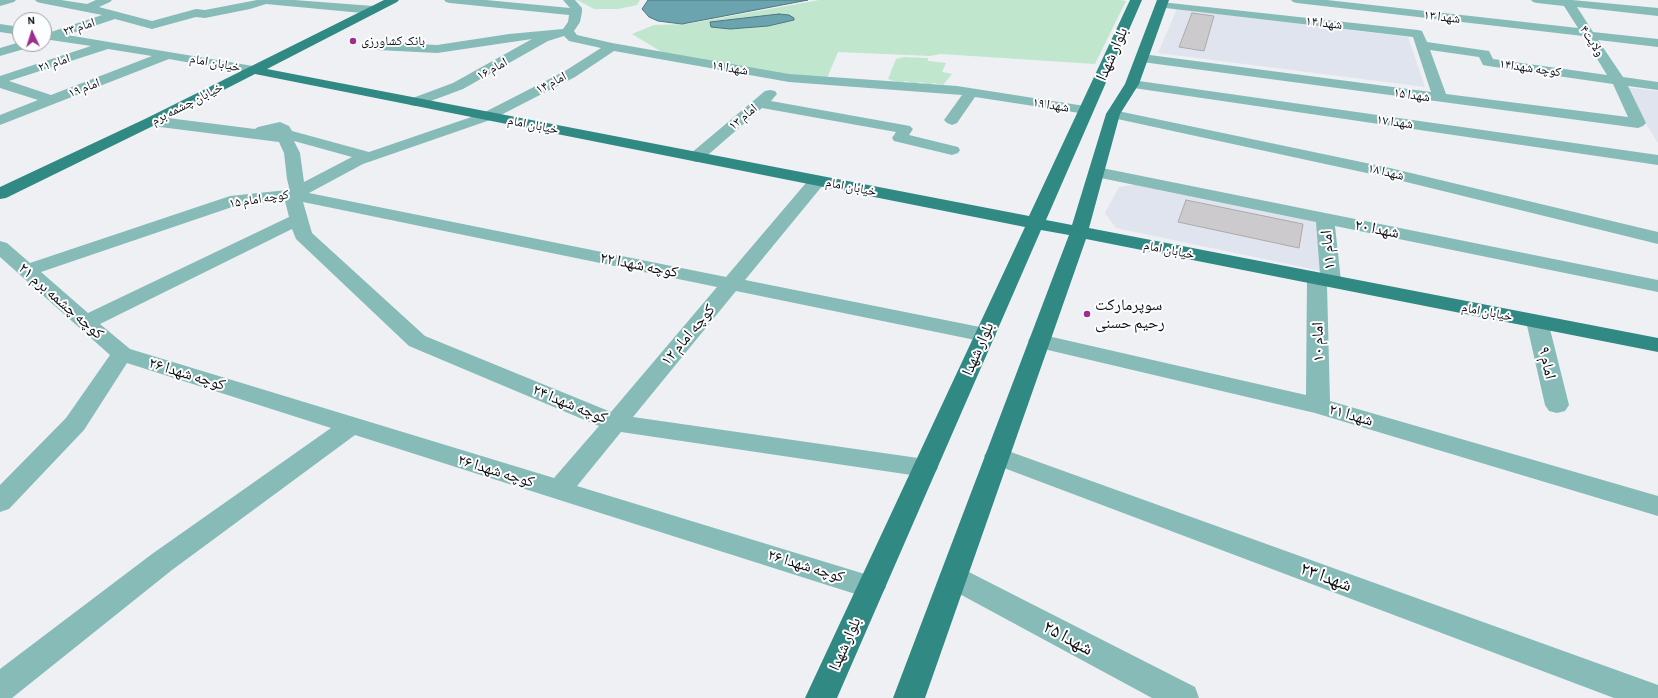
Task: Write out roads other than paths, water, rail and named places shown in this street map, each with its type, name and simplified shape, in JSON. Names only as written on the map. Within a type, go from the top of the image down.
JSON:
[{"type":"main road","name":"خیابان چشمه برم","points":[[0,194],[152,121],[393,0]]},
{"type":"main road","name":"بلوار شهدا","points":[[909,698],[1079,232],[1113,114],[1132,84],[1136,0]]},
{"type":"main road","name":"بلوار شهدا","points":[[821,698],[1086,110],[1162,2]]},
{"type":"main road","name":"خیابان امام","points":[[253,70],[1658,345]]},
{"type":"street","points":[[0,3],[10,0]]},
{"type":"street","points":[[41,0],[88,8],[115,15],[147,33]]},
{"type":"street","points":[[88,8],[106,0]]},
{"type":"street","points":[[196,12],[206,14],[250,6],[266,0],[313,6],[393,0]]},
{"type":"street","points":[[450,0],[576,12]]},
{"type":"street","points":[[378,46],[436,49],[509,38],[567,32],[574,22],[576,12],[576,8],[570,0]]},
{"type":"street","name":"شهدا ۱۳","points":[[1297,0],[1351,3],[1658,43]]},
{"type":"street","points":[[1537,0],[1566,1],[1658,12]]},
{"type":"street","points":[[132,49],[147,33],[207,8],[201,1]]},
{"type":"street","name":"ولایت۴","points":[[1566,1],[1619,82]]},
{"type":"street","name":"شهدا ۱۴","points":[[1162,2],[1418,34],[1440,98]]},
{"type":"street","points":[[348,3],[373,10]]},
{"type":"street","name":"امام ۲۳","points":[[52,34],[115,15]]},
{"type":"street","points":[[0,28],[12,30]]},
{"type":"street","name":"شهدا ۱۹","points":[[567,32],[573,38],[612,47],[789,78],[971,92],[1086,110]]},
{"type":"street","name":"امام ۱۶","points":[[415,102],[458,86],[514,57],[544,38],[567,32]]},
{"type":"street","name":"خیابان امام","points":[[52,37],[253,70]]},
{"type":"street","name":"شهدا ۱۵","points":[[1135,42],[1440,98],[1638,123],[1619,82]]},
{"type":"street","name":"امام ۲۱","points":[[0,82],[108,45]]},
{"type":"street","name":"کوچه شهدا۱۴","points":[[1422,46],[1484,54],[1488,62],[1619,82]]},
{"type":"street","name":"امام ۱۴","points":[[488,116],[570,74],[612,47]]},
{"type":"street","points":[[0,52],[12,48]]},
{"type":"street","name":"امام ۱۹","points":[[0,120],[168,55]]},
{"type":"street","name":"امام ۱۳","points":[[696,157],[789,78]]},
{"type":"street","points":[[0,82],[52,100]]},
{"type":"street","points":[[1619,82],[1658,86]]},
{"type":"street","name":"شهدا ۱۷","points":[[1132,84],[1658,160]]},
{"type":"street","points":[[952,120],[971,92]]},
{"type":"street","points":[[759,104],[906,129],[900,138],[952,150]]},
{"type":"street","name":"شهدا ۱۸","points":[[1113,114],[1390,173],[1658,238]]},
{"type":"street","name":"کوچه امام ۱۵","points":[[26,271],[236,200],[292,195],[357,161],[488,116]]},
{"type":"street","points":[[152,121],[259,134],[285,139],[292,153],[295,179],[298,187],[292,195]]},
{"type":"street","points":[[259,134],[263,130],[280,127],[284,129],[286,134],[370,157]]},
{"type":"street","name":"شهدا ۲۰","points":[[1097,172],[1658,286]]},
{"type":"street","name":"کوچه امام ۱۲","points":[[559,490],[817,181]]},
{"type":"street","name":"کوچه شهدا ۲۴","points":[[292,195],[303,235],[417,341],[615,423],[925,468]]},
{"type":"street","name":"کوچه شهدا ۲۲","points":[[292,195],[985,335]]},
{"type":"street","points":[[85,323],[299,219]]},
{"type":"street","name":"امام ۱۱","points":[[1324,280],[1325,219]]},
{"type":"street","name":"کوچه چشمه برم ۲۱","points":[[0,247],[122,354]]},
{"type":"street","name":"امام ۱۰","points":[[1318,406],[1324,280]]},
{"type":"street","name":"امام ۹","points":[[1537,322],[1557,405]]},
{"type":"street","name":"شهدا ۲۱","points":[[1039,341],[1318,406],[1658,506]]},
{"type":"street","points":[[0,502],[75,424],[122,354]]},
{"type":"street","name":"کوچه شهدا ۲۶","points":[[122,354],[871,587]]},
{"type":"street","points":[[0,688],[162,562],[351,426]]},
{"type":"street","name":"شهدا ۲۳","points":[[997,456],[1654,698]]},
{"type":"street","name":"شهدا ۲۵","points":[[953,578],[1183,698]]},
{"type":"water","points":[[648,0],[808,0],[682,24],[658,21],[649,17],[642,9]]},
{"type":"water","points":[[779,14],[789,15],[794,18],[794,20],[768,26],[730,29],[711,27],[710,22]]},
{"type":"place","name":"بانک کشاورزی","points":[[353,41]]},
{"type":"place","name":"سوپرمارکت رحیم حسنی","points":[[1087,314]]}]
